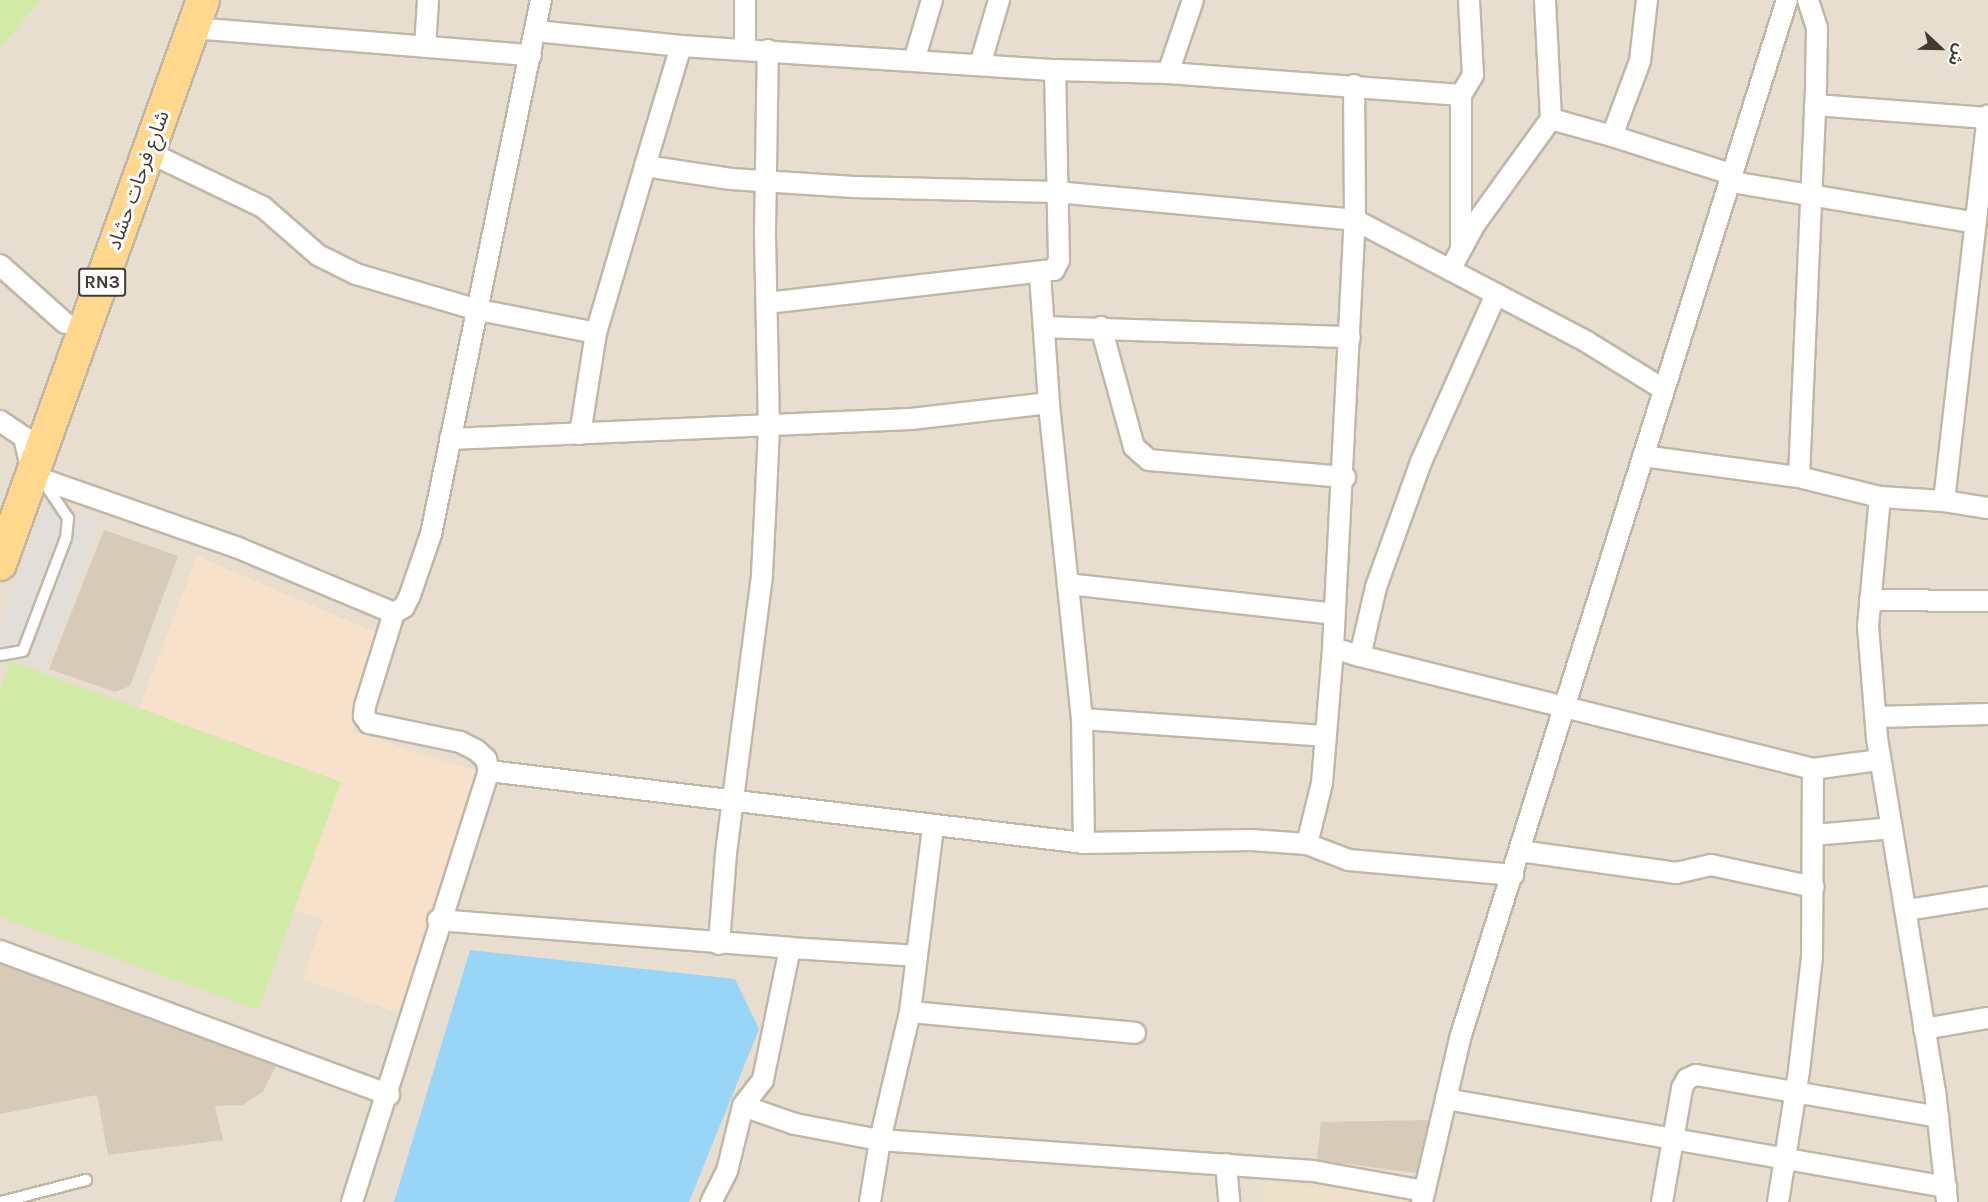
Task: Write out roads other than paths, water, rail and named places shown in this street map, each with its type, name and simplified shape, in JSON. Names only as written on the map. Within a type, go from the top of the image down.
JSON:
[{"type":"main road","name":"شارع فرحات حشاد","points":[[0,564],[37,478],[148,152],[193,9]]},
{"type":"main road","name":"شارع فرحات حشاد","points":[[0,505],[12,429],[65,323],[193,9]]},
{"type":"street","points":[[425,46],[428,0]]},
{"type":"street","points":[[352,1202],[389,1095],[438,920],[489,771],[486,759],[460,742],[369,723],[364,716],[394,613],[404,607],[420,572],[450,439],[474,309],[531,55],[541,0]]},
{"type":"street","points":[[745,0],[745,49]]},
{"type":"street","points":[[914,61],[932,0]]},
{"type":"street","points":[[980,66],[999,0]]},
{"type":"street","points":[[1168,73],[1192,0]]},
{"type":"street","points":[[1461,248],[1461,95],[1473,75],[1469,0]]},
{"type":"street","points":[[1450,270],[1461,248],[1551,119],[1545,0]]},
{"type":"street","points":[[1612,136],[1640,61],[1647,0]]},
{"type":"street","points":[[743,1106],[795,1124],[880,1140],[1313,1171],[1423,1196],[1461,1035],[1513,875],[1663,389],[1732,182],[1787,0]]},
{"type":"street","points":[[1799,477],[1817,28],[1808,0]]},
{"type":"street","points":[[193,9],[425,46],[531,55]]},
{"type":"street","points":[[536,31],[681,46],[768,50],[980,66],[1168,73],[1354,85],[1461,95]]},
{"type":"street","points":[[580,434],[596,333],[681,46]]},
{"type":"street","points":[[719,944],[733,802],[762,574],[769,427],[768,50]]},
{"type":"street","points":[[767,303],[1040,274],[1053,270],[1059,260],[1055,192],[1055,70]]},
{"type":"street","points":[[1306,844],[1322,783],[1345,477],[1355,220],[1354,85]]},
{"type":"street","points":[[1815,105],[1988,117],[1985,159],[1944,501]]},
{"type":"street","points":[[1551,119],[1724,172],[1732,182],[1810,193],[1976,223]]},
{"type":"street","points":[[148,152],[263,207],[328,260],[356,274],[474,309],[596,333]]},
{"type":"street","points":[[645,166],[767,180],[1055,192],[1355,220],[1587,342],[1663,389]]},
{"type":"street","points":[[0,265],[65,323]]},
{"type":"street","points":[[1040,274],[1049,403],[1082,719],[1084,843]]},
{"type":"street","points":[[1360,656],[1376,587],[1417,473],[1496,294]]},
{"type":"street","points":[[1044,327],[1101,327],[1350,337]]},
{"type":"street","points":[[1101,327],[1134,447],[1149,460],[1345,477]]},
{"type":"street","points":[[450,439],[921,419],[1049,403]]},
{"type":"street","points":[[12,429],[37,478],[236,548],[394,613]]},
{"type":"street","points":[[1643,456],[1799,477],[1880,497],[1944,501],[1988,508]]},
{"type":"street","points":[[1446,1099],[1673,1141],[1784,1158],[1947,1195],[1938,1117],[1907,910],[1879,760],[1868,626],[1880,497]]},
{"type":"street","points":[[1068,584],[1334,614]]},
{"type":"street","points":[[1870,600],[1988,601]]},
{"type":"street","points":[[1333,648],[1504,690],[1563,710],[1634,722],[1813,769],[1879,760]]},
{"type":"street","points":[[1876,717],[1988,714]]},
{"type":"street","points":[[1082,719],[1324,736]]},
{"type":"street","points":[[1778,1202],[1795,1093],[1812,957],[1813,769]]},
{"type":"street","points":[[489,771],[933,828],[1084,843],[1251,840],[1306,844],[1349,860],[1513,875]]},
{"type":"street","points":[[860,1202],[870,1192],[910,1012],[933,828]]},
{"type":"street","points":[[1814,836],[1892,828]]},
{"type":"street","points":[[1520,850],[1676,873],[1711,865],[1814,886]]},
{"type":"street","points":[[1907,910],[1988,897]]},
{"type":"street","points":[[438,920],[719,944],[917,956]]},
{"type":"street","points":[[711,1202],[728,1171],[743,1106],[763,1080],[790,948]]},
{"type":"street","points":[[0,951],[389,1095]]},
{"type":"street","points":[[910,1012],[1135,1033]]},
{"type":"street","points":[[1924,1029],[1988,1018]]},
{"type":"street","points":[[1662,1202],[1682,1088],[1687,1079],[1696,1074],[1938,1117]]},
{"type":"street","points":[[1226,1164],[1229,1202]]},
{"type":"lane","points":[[0,656],[23,651],[66,538],[68,518],[37,478]]},
{"type":"lane","points":[[1,1202],[86,1180]]},
{"type":"water","points":[[470,950],[735,979],[759,1029],[689,1202],[394,1202]]}]
